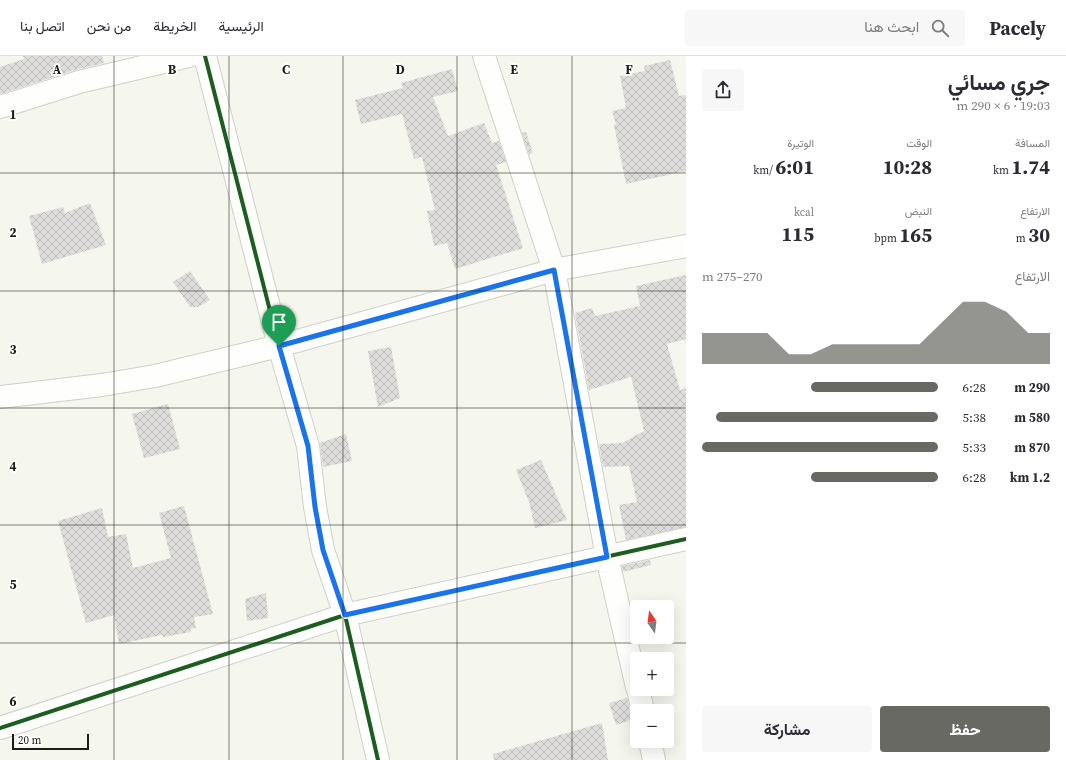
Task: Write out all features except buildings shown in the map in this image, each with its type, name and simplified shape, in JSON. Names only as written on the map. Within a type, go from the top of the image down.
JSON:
[{"type":"street","points":[[0,108],[79,82],[190,56]]},
{"type":"street","points":[[205,56],[279,346],[308,446],[315,507],[323,550],[345,615],[378,760]]},
{"type":"street","points":[[484,56],[554,270],[607,557],[630,657]]},
{"type":"street","points":[[0,397],[102,385],[155,376],[279,346],[554,270],[686,246]]},
{"type":"street","points":[[0,728],[345,615],[686,538]]},
{"type":"street","points":[[651,748],[654,760]]},
{"type":"cycle path","points":[[205,56],[279,346],[308,446],[315,507],[323,550],[345,615],[378,760]]},
{"type":"cycle path","points":[[0,728],[345,615],[686,539]]},
{"type":"route","points":[[554,270],[607,557],[345,615],[323,550],[315,507],[308,446],[279,346],[554,270]]}]
